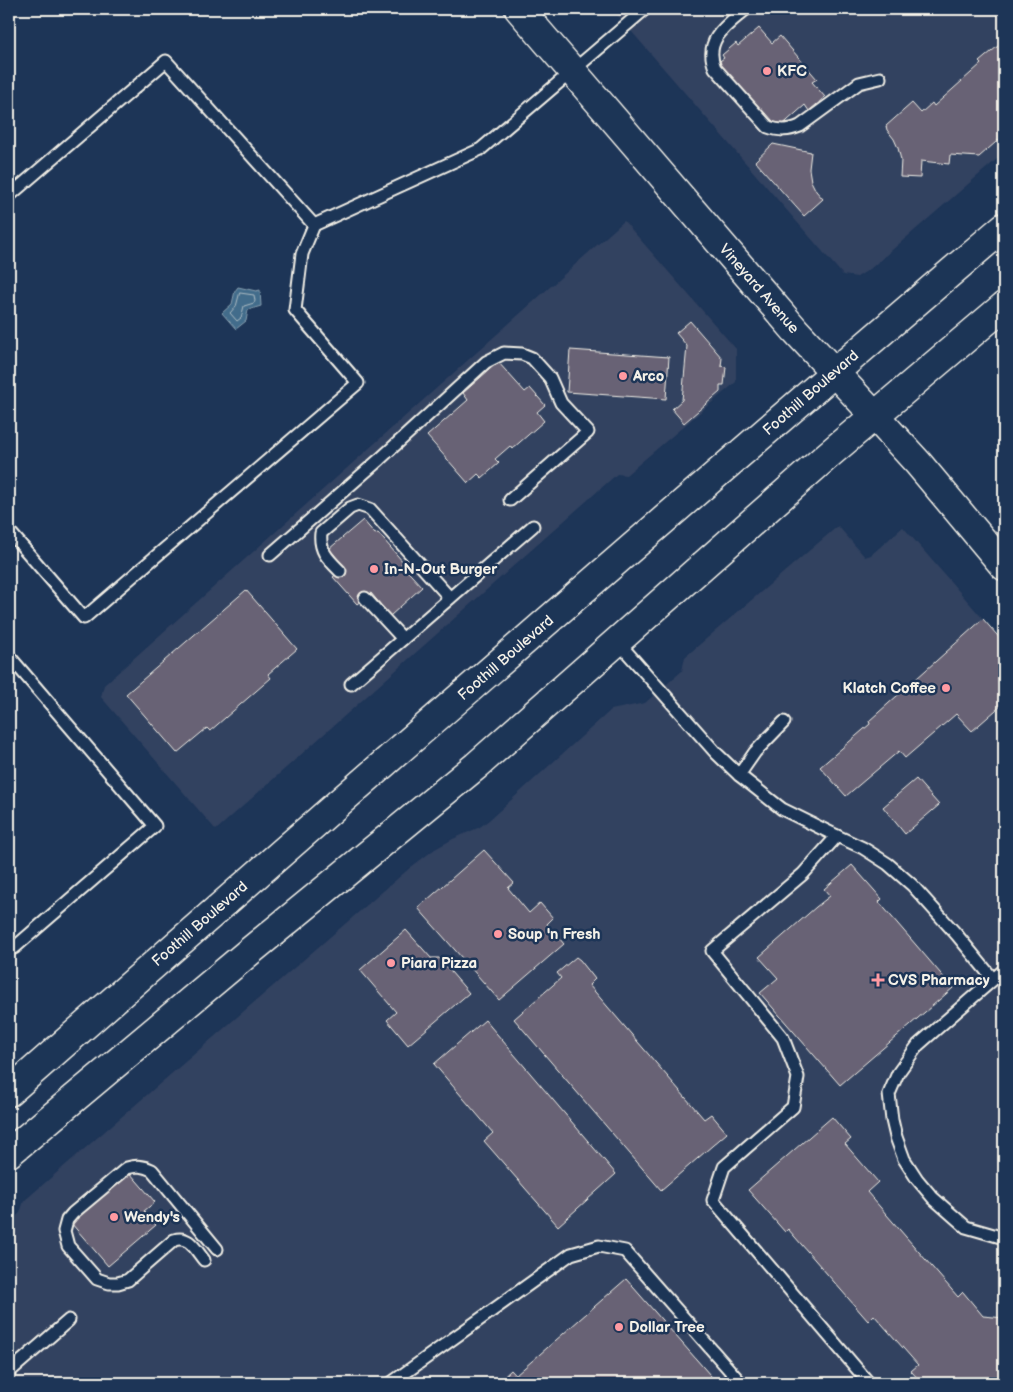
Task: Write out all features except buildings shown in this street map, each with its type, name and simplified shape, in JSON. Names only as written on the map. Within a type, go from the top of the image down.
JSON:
[{"type":"main road","name":"Vineyard Avenue","points":[[518,9],[788,322],[913,458],[1004,566]]},
{"type":"main road","name":"Foothill Boulevard","points":[[9,1092],[406,744],[1004,227]]},
{"type":"main road","points":[[9,1153],[249,952],[476,766],[827,456],[1004,306]]},
{"type":"lane","points":[[9,531],[84,618],[358,383],[295,310],[302,254],[314,225],[481,149],[646,9]]},
{"type":"lane","points":[[746,9],[723,28],[714,39],[711,50],[712,60],[715,68],[768,127],[778,130],[800,126],[859,83],[880,78]]},
{"type":"lane","points":[[9,196],[166,61],[314,225]]},
{"type":"lane","points":[[270,555],[486,362],[504,353],[522,354],[532,358],[550,378],[562,403],[588,432],[510,500]]},
{"type":"lane","points":[[340,572],[326,556],[320,542],[321,533],[350,508],[358,505],[370,509],[450,598]]},
{"type":"lane","points":[[351,684],[533,526]]},
{"type":"lane","points":[[365,598],[402,639]]},
{"type":"lane","points":[[617,641],[716,753],[739,775],[782,808],[863,848],[888,864],[912,885],[993,979]]},
{"type":"lane","points":[[9,656],[155,826],[14,948],[9,948]]},
{"type":"lane","points":[[739,775],[755,752],[784,722]]},
{"type":"lane","points":[[837,836],[803,874],[712,951],[783,1038],[798,1077],[793,1107],[724,1167],[713,1200],[869,1383]]},
{"type":"lane","points":[[1004,970],[918,1045],[898,1073],[890,1094],[892,1120],[896,1137],[904,1159],[917,1179],[933,1198],[966,1227],[1004,1238]]},
{"type":"lane","points":[[204,1260],[187,1240],[181,1238],[174,1240],[128,1280],[108,1283],[97,1279],[68,1246],[64,1231],[66,1220],[73,1212],[127,1168],[135,1165],[143,1166],[152,1170],[217,1249]]},
{"type":"lane","points":[[391,1383],[571,1254],[600,1246],[625,1251],[741,1383]]},
{"type":"lane","points":[[9,1372],[69,1320]]},
{"type":"shaded area","points":[[612,9],[1004,9],[1004,153],[870,269],[857,277],[843,275]]},
{"type":"shaded area","points":[[624,221],[736,349],[736,382],[626,475],[617,474],[216,830],[101,697],[104,685]]},
{"type":"shaded area","points":[[838,526],[865,557],[871,555],[903,527],[1004,643],[1004,1383],[9,1383],[9,1223],[20,1213],[24,1201],[411,867],[435,849],[480,827],[489,820],[611,710],[645,703],[682,671],[685,657]]},
{"type":"water","points":[[238,287],[256,291],[260,290],[261,306],[248,310],[246,321],[236,329],[222,313],[232,304]]},
{"type":"place","name":"KFC","points":[[767,71]]},
{"type":"place","name":"Arco","points":[[623,376]]},
{"type":"place","name":"In-N-Out Burger","points":[[374,569]]},
{"type":"place","name":"Klatch Coffee","points":[[946,688]]},
{"type":"place","name":"Soup 'n Fresh","points":[[498,934]]},
{"type":"place","name":"Piara Pizza","points":[[391,963]]},
{"type":"place","name":"CVS Pharmacy","points":[[878,980]]},
{"type":"place","name":"Wendy's","points":[[114,1217]]},
{"type":"place","name":"Dollar Tree","points":[[619,1327]]}]
